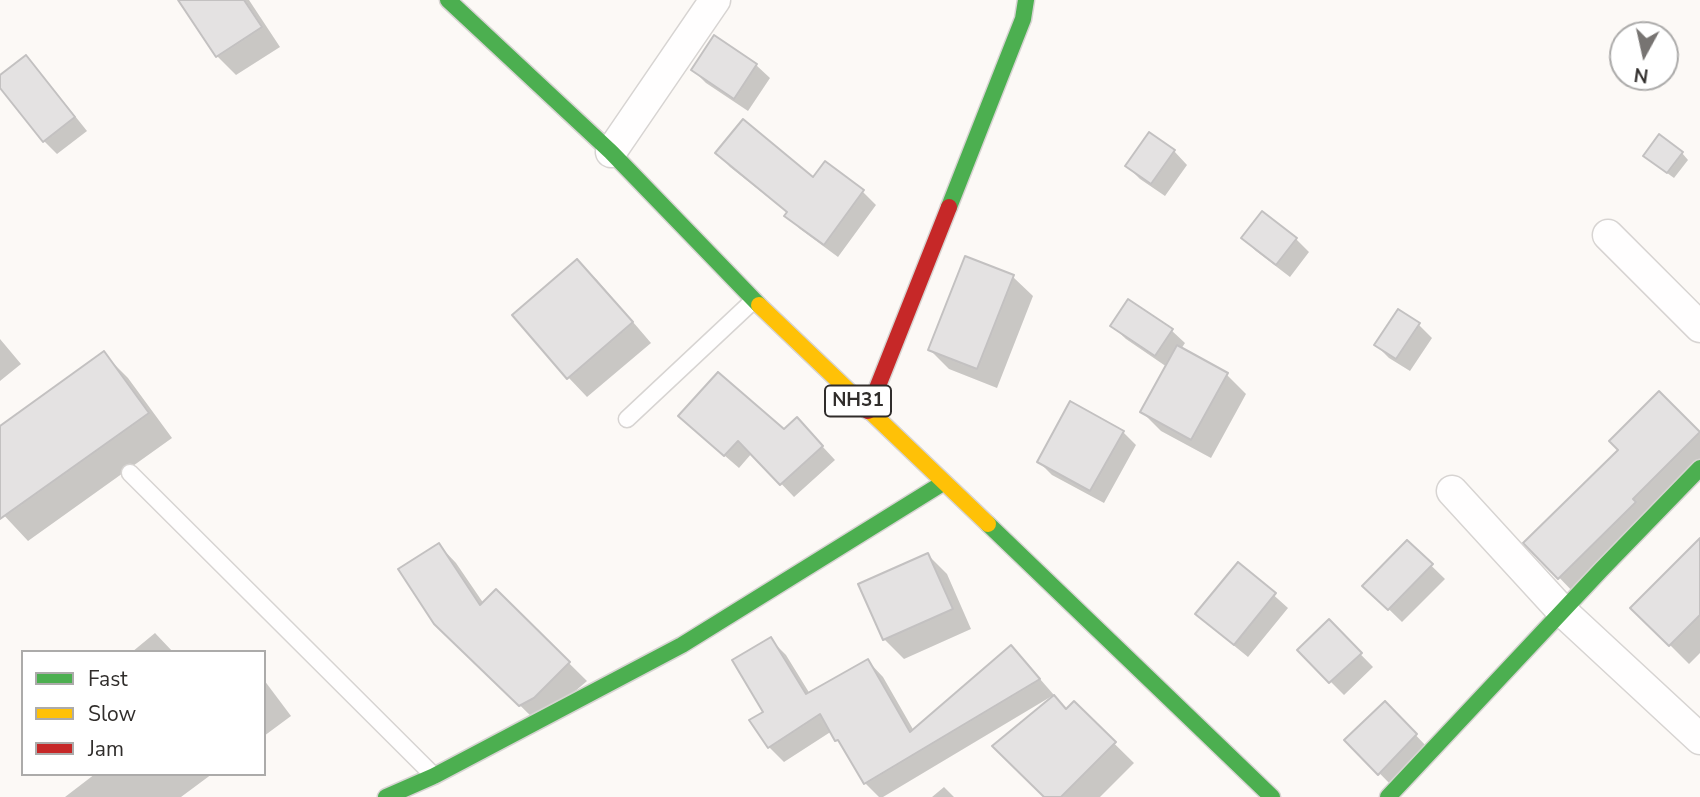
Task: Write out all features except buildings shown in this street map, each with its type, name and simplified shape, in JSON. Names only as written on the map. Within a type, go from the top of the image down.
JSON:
[{"type":"main road","name":"NH31","points":[[448,0],[611,152],[754,300],[1272,797]]},
{"type":"main road","points":[[868,411],[1023,19],[1027,0]]},
{"type":"main road","points":[[1388,797],[1700,468]]},
{"type":"main road","points":[[386,797],[434,776],[682,645],[943,483]]},
{"type":"street","points":[[611,152],[715,0]]},
{"type":"street","points":[[1608,234],[1700,327]]},
{"type":"street","points":[[1452,491],[1562,611],[1700,739]]},
{"type":"lane","points":[[627,418],[754,300]]},
{"type":"lane","points":[[130,473],[434,776]]},
{"type":"traffic: fast","points":[[448,0],[611,152],[759,305]]},
{"type":"traffic: fast","points":[[949,207],[1023,19],[1026,0]]},
{"type":"traffic: fast","points":[[1388,797],[1700,468]]},
{"type":"traffic: fast","points":[[386,797],[434,776],[682,645],[943,483]]},
{"type":"traffic: fast","points":[[988,524],[1272,797]]},
{"type":"traffic: slow","points":[[759,305],[988,524]]},
{"type":"traffic: jam","points":[[868,411],[949,207]]}]
